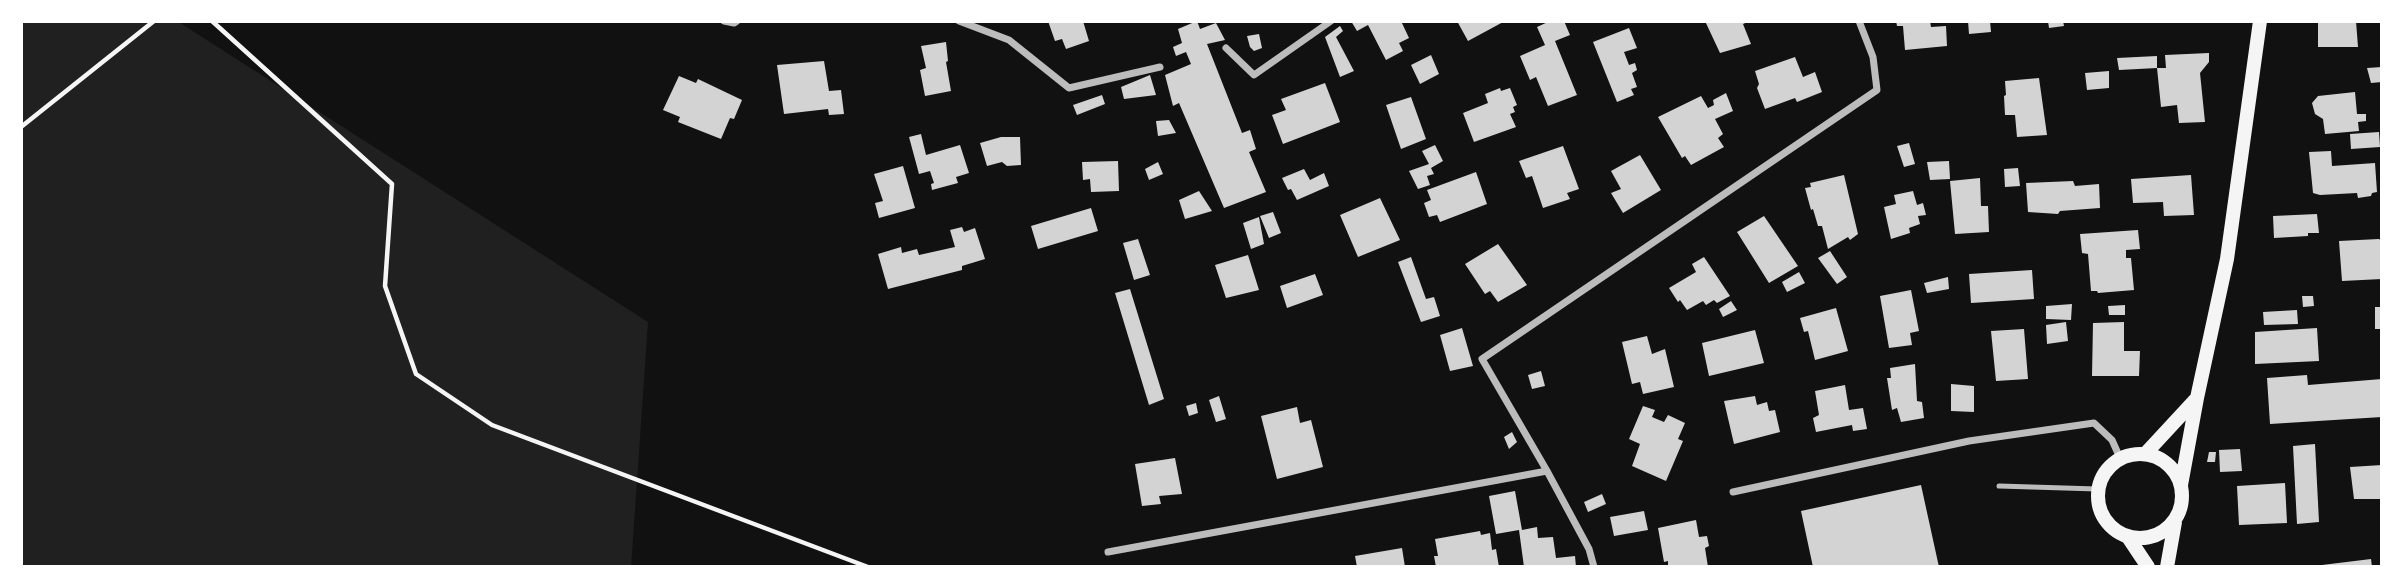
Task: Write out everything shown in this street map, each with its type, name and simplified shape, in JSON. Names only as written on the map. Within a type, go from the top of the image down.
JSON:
[{"type":"main road","points":[[2182,485],[2177,474],[2159,458],[2146,453],[2120,458],[2107,468],[2097,489],[2102,516],[2113,529],[2128,537],[2145,539],[2157,536],[2175,520],[2181,510],[2182,485],[2197,398],[2227,259],[2260,21]]},
{"type":"main road","points":[[2146,453],[2197,398]]},
{"type":"main road","points":[[2167,567],[2175,520]]},
{"type":"main road","points":[[2128,537],[2148,567]]},
{"type":"street","points":[[724,21],[737,21]]},
{"type":"street","points":[[959,21],[1009,40],[1069,88],[1160,67]]},
{"type":"street","points":[[1226,48],[1254,75],[1331,21]]},
{"type":"street","points":[[1594,567],[1589,549],[1482,359],[1877,90],[1873,57],[1859,21]]},
{"type":"street","points":[[1733,492],[1969,441],[2094,423],[2112,440],[2120,458]]},
{"type":"street","points":[[1108,552],[1546,471]]},
{"type":"lane","points":[[1999,486],[2097,489]]},
{"type":"path","points":[[21,127],[154,21]]},
{"type":"path","points":[[212,21],[392,184],[385,286],[416,374],[492,425],[868,567]]},
{"type":"shaded area","points":[[21,21],[177,21],[648,322],[631,567],[21,567]]},
{"type":"building","points":[[1048,21],[1083,21],[1089,41],[1066,49],[1062,39],[1055,41]]},
{"type":"building","points":[[1197,21],[1200,29],[1216,23],[1225,40],[1207,44],[1242,133],[1250,130],[1256,149],[1249,152],[1266,192],[1224,208],[1179,103],[1173,106],[1165,75],[1191,64],[1186,52],[1176,56],[1173,47],[1182,43],[1178,29]]},
{"type":"building","points":[[1351,21],[1401,21],[1409,38],[1399,43],[1403,51],[1386,60],[1368,25],[1357,31]]},
{"type":"building","points":[[1457,21],[1505,21],[1468,41]]},
{"type":"building","points":[[1550,21],[1564,21],[1570,35],[1555,41],[1577,95],[1548,106],[1536,77],[1530,80],[1520,56],[1545,45],[1537,27]]},
{"type":"building","points":[[1705,21],[1750,21],[1743,24],[1751,44],[1720,53]]},
{"type":"building","points":[[1896,21],[1930,21],[1931,27],[1946,26],[1947,46],[1905,50],[1903,26],[1897,26]]},
{"type":"building","points":[[1968,21],[1990,21],[1991,32],[1969,34]]},
{"type":"building","points":[[2048,21],[2063,21],[2064,26],[2049,28]]},
{"type":"building","points":[[2318,21],[2356,21],[2358,47],[2318,47]]},
{"type":"building","points":[[1340,26],[1343,31],[1336,37],[1354,71],[1340,77],[1325,37]]},
{"type":"building","points":[[1629,28],[1637,48],[1624,52],[1629,65],[1635,63],[1637,70],[1632,73],[1637,87],[1631,89],[1634,95],[1617,102],[1593,42]]},
{"type":"building","points":[[1259,34],[1262,48],[1254,51],[1247,36]]},
{"type":"building","points":[[946,42],[951,91],[925,96],[920,70],[926,68],[921,46]]},
{"type":"building","points":[[2209,53],[2209,62],[2200,73],[2205,122],[2179,123],[2177,105],[2161,107],[2157,68],[2166,68],[2165,55]]},
{"type":"building","points":[[1431,55],[1439,74],[1420,84],[1411,65]]},
{"type":"building","points":[[2157,56],[2157,68],[2119,70],[2117,58]]},
{"type":"building","points":[[1795,57],[1803,77],[1815,72],[1822,92],[1797,102],[1795,98],[1765,109],[1757,88],[1759,84],[1755,71]]},
{"type":"building","points":[[824,61],[829,91],[841,90],[844,114],[829,115],[828,109],[784,114],[777,65]]},
{"type":"building","points":[[2382,67],[2382,82],[2371,83],[2367,68]]},
{"type":"building","points":[[2109,71],[2109,88],[2087,90],[2085,73]]},
{"type":"building","points":[[1150,75],[1156,95],[1124,99],[1121,87]]},
{"type":"building","points":[[679,76],[696,83],[698,79],[742,100],[721,139],[678,122],[680,117],[663,110]]},
{"type":"building","points":[[2039,78],[2047,135],[2017,137],[2015,115],[2005,115],[2005,81]]},
{"type":"building","points":[[1325,83],[1340,122],[1283,144],[1272,115],[1286,110],[1281,99]]},
{"type":"building","points":[[1500,88],[1501,91],[1510,88],[1517,105],[1513,107],[1515,112],[1510,114],[1516,127],[1474,142],[1463,113],[1488,103],[1485,94]]},
{"type":"building","points":[[2355,92],[2357,114],[2366,114],[2366,121],[2358,122],[2359,131],[2325,134],[2323,119],[2315,114],[2312,103],[2318,96]]},
{"type":"building","points":[[1726,93],[1733,111],[1715,119],[1723,134],[1718,138],[1724,147],[1691,165],[1685,156],[1682,158],[1658,117],[1701,96],[1708,108],[1714,105],[1713,100]]},
{"type":"building","points":[[1102,95],[1105,104],[1077,115],[1073,105]]},
{"type":"building","points":[[1411,97],[1426,139],[1401,149],[1386,105]]},
{"type":"building","points":[[1169,120],[1176,133],[1158,136],[1156,121]]},
{"type":"building","points":[[2379,132],[2380,147],[2351,149],[2350,134]]},
{"type":"building","points":[[921,134],[926,155],[960,145],[969,173],[956,177],[958,183],[932,190],[931,184],[934,183],[930,171],[919,174],[909,137]]},
{"type":"building","points":[[1001,137],[1020,137],[1021,165],[1007,166],[1002,162],[987,166],[980,143]]},
{"type":"building","points":[[1909,143],[1915,164],[1904,167],[1897,146]]},
{"type":"building","points":[[1435,145],[1443,161],[1431,168],[1434,174],[1427,176],[1430,185],[1418,189],[1409,171],[1429,164],[1422,151]]},
{"type":"building","points":[[1563,146],[1579,189],[1567,193],[1570,199],[1543,208],[1532,176],[1526,178],[1519,161]]},
{"type":"building","points":[[2331,151],[2332,166],[2375,163],[2377,192],[2358,198],[2357,193],[2313,193],[2309,152]]},
{"type":"building","points":[[1640,155],[1661,190],[1623,213],[1611,193],[1621,189],[1611,171]]},
{"type":"building","points":[[1118,161],[1119,191],[1091,192],[1090,179],[1083,180],[1082,162]]},
{"type":"building","points":[[1949,161],[1950,179],[1930,180],[1927,162]]},
{"type":"building","points":[[1158,162],[1163,174],[1149,180],[1145,169]]},
{"type":"building","points":[[903,166],[915,208],[879,218],[875,203],[883,201],[874,174]]},
{"type":"building","points":[[2018,168],[2020,186],[2005,187],[2004,169]]},
{"type":"building","points":[[1304,169],[1310,180],[1324,173],[1329,186],[1297,200],[1282,178]]},
{"type":"building","points":[[1476,172],[1487,204],[1440,222],[1437,215],[1429,217],[1424,203],[1431,200],[1427,190]]},
{"type":"building","points":[[1844,175],[1858,234],[1828,249],[1822,226],[1818,226],[1805,188],[1811,187],[1810,183]]},
{"type":"building","points":[[2191,175],[2194,215],[2164,216],[2163,202],[2133,203],[2131,179]]},
{"type":"building","points":[[1980,178],[1981,206],[1988,206],[1989,232],[1955,234],[1950,181]]},
{"type":"building","points":[[2073,181],[2075,186],[2099,184],[2100,208],[2060,211],[2058,214],[2028,212],[2026,183]]},
{"type":"building","points":[[1199,191],[1212,211],[1185,219],[1179,200]]},
{"type":"building","points":[[1913,191],[1917,205],[1923,203],[1926,215],[1918,216],[1920,224],[1909,228],[1910,233],[1891,239],[1884,207],[1896,204],[1894,195]]},
{"type":"building","points":[[1380,198],[1400,240],[1358,257],[1340,215]]},
{"type":"building","points":[[1091,208],[1098,231],[1038,249],[1031,226]]},
{"type":"building","points":[[1273,212],[1281,233],[1269,238],[1260,216]]},
{"type":"building","points":[[2317,214],[2319,233],[2274,238],[2273,216]]},
{"type":"building","points":[[1764,216],[1798,266],[1769,283],[1737,232]]},
{"type":"building","points":[[1259,217],[1264,244],[1251,249],[1243,223]]},
{"type":"building","points":[[962,227],[964,232],[975,228],[985,259],[962,266],[962,270],[888,289],[878,254],[901,247],[902,253],[917,249],[919,255],[955,247],[950,230]]},
{"type":"building","points":[[2138,230],[2140,249],[2126,250],[2126,258],[2131,258],[2134,290],[2098,293],[2091,291],[2088,254],[2082,253],[2080,234]]},
{"type":"building","points":[[1138,239],[1150,275],[1134,280],[1123,243]]},
{"type":"building","points":[[2339,241],[2382,241],[2382,279],[2342,281]]},
{"type":"building","points":[[1498,244],[1527,285],[1498,302],[1490,291],[1485,294],[1465,264]]},
{"type":"building","points":[[1830,251],[1847,277],[1837,284],[1818,258]]},
{"type":"building","points":[[1248,255],[1259,290],[1226,298],[1215,265]]},
{"type":"building","points":[[1411,257],[1426,299],[1434,297],[1440,316],[1421,322],[1398,262]]},
{"type":"building","points":[[1704,257],[1730,296],[1717,303],[1714,300],[1706,305],[1703,301],[1687,310],[1669,288],[1696,272],[1692,264]]},
{"type":"building","points":[[2032,270],[2034,299],[1971,303],[1969,274]]},
{"type":"building","points":[[1799,272],[1805,283],[1787,292],[1782,282]]},
{"type":"building","points":[[1315,274],[1323,295],[1287,308],[1280,286]]},
{"type":"building","points":[[1948,277],[1949,289],[1927,293],[1924,283]]},
{"type":"building","points":[[1130,289],[1164,399],[1149,405],[1115,293]]},
{"type":"building","points":[[1911,290],[1919,331],[1910,333],[1912,345],[1889,348],[1880,296]]},
{"type":"building","points":[[2302,296],[2313,296],[2314,306],[2303,307]]},
{"type":"building","points":[[1731,301],[1737,310],[1723,317],[1719,309]]},
{"type":"building","points":[[2072,304],[2071,320],[2046,319],[2046,306]]},
{"type":"building","points":[[2125,305],[2125,315],[2109,315],[2108,306]]},
{"type":"building","points":[[2375,307],[2382,307],[2382,329],[2375,329]]},
{"type":"building","points":[[1836,308],[1848,351],[1815,360],[1808,331],[1804,332],[1800,318]]},
{"type":"building","points":[[2297,310],[2298,324],[2264,325],[2263,312]]},
{"type":"building","points":[[2066,322],[2068,341],[2047,344],[2046,325]]},
{"type":"building","points":[[2124,322],[2124,351],[2140,351],[2139,376],[2092,376],[2093,323]]},
{"type":"building","points":[[1462,328],[1473,366],[1450,371],[1440,335]]},
{"type":"building","points":[[2317,328],[2319,361],[2255,364],[2255,332]]},
{"type":"building","points":[[2024,329],[2028,379],[1996,381],[1991,331]]},
{"type":"building","points":[[1755,330],[1764,363],[1709,376],[1702,343]]},
{"type":"building","points":[[1647,336],[1652,354],[1665,349],[1674,387],[1643,394],[1640,382],[1632,384],[1622,342]]},
{"type":"building","points":[[1915,364],[1917,401],[1922,402],[1924,418],[1901,422],[1897,408],[1892,410],[1887,378],[1891,378],[1890,368]]},
{"type":"building","points":[[1541,371],[1545,386],[1532,389],[1528,375]]},
{"type":"building","points":[[2307,375],[2308,385],[2382,379],[2382,417],[2270,424],[2267,378]]},
{"type":"building","points":[[1951,384],[1974,386],[1974,412],[1951,411]]},
{"type":"building","points":[[1845,385],[1849,410],[1863,408],[1867,429],[1853,431],[1852,425],[1816,432],[1813,418],[1819,415],[1815,391]]},
{"type":"building","points":[[1219,396],[1226,419],[1216,422],[1209,400]]},
{"type":"building","points":[[1755,396],[1757,405],[1767,402],[1769,411],[1775,410],[1780,432],[1734,444],[1724,401]]},
{"type":"building","points":[[1196,403],[1198,413],[1189,416],[1186,406]]},
{"type":"building","points":[[1643,406],[1655,410],[1652,417],[1664,422],[1668,415],[1685,423],[1678,439],[1683,441],[1666,481],[1632,466],[1640,444],[1629,439]]},
{"type":"building","points":[[1297,407],[1300,423],[1311,420],[1323,467],[1277,479],[1261,416]]},
{"type":"building","points":[[1512,432],[1517,442],[1509,449],[1504,437]]},
{"type":"building","points":[[2315,444],[2319,522],[2297,524],[2293,446]]},
{"type":"building","points":[[2240,449],[2242,471],[2220,472],[2219,450]]},
{"type":"building","points":[[2209,452],[2216,452],[2215,462],[2207,462]]},
{"type":"building","points":[[1175,458],[1182,494],[1159,496],[1161,504],[1142,506],[1135,464]]},
{"type":"building","points":[[2382,465],[2382,499],[2354,499],[2350,467]]},
{"type":"building","points":[[2285,483],[2287,523],[2239,525],[2237,486]]},
{"type":"building","points":[[1921,485],[1939,567],[1813,567],[1801,511]]},
{"type":"building","points":[[1515,491],[1522,530],[1537,527],[1538,538],[1553,537],[1556,558],[1575,556],[1576,567],[1524,567],[1519,530],[1496,534],[1489,496]]},
{"type":"building","points":[[1602,494],[1606,504],[1588,512],[1584,502]]},
{"type":"building","points":[[1644,511],[1648,530],[1614,536],[1610,517]]},
{"type":"building","points":[[1696,520],[1699,537],[1707,536],[1709,546],[1705,548],[1708,567],[1668,567],[1668,561],[1664,562],[1658,528]]},
{"type":"building","points":[[1480,531],[1481,535],[1490,533],[1492,550],[1496,549],[1499,567],[1436,567],[1434,556],[1438,556],[1435,539]]},
{"type":"building","points":[[1402,548],[1405,567],[1357,567],[1355,556]]},
{"type":"building","points":[[2371,559],[2372,567],[2322,567],[2322,565]]}]
